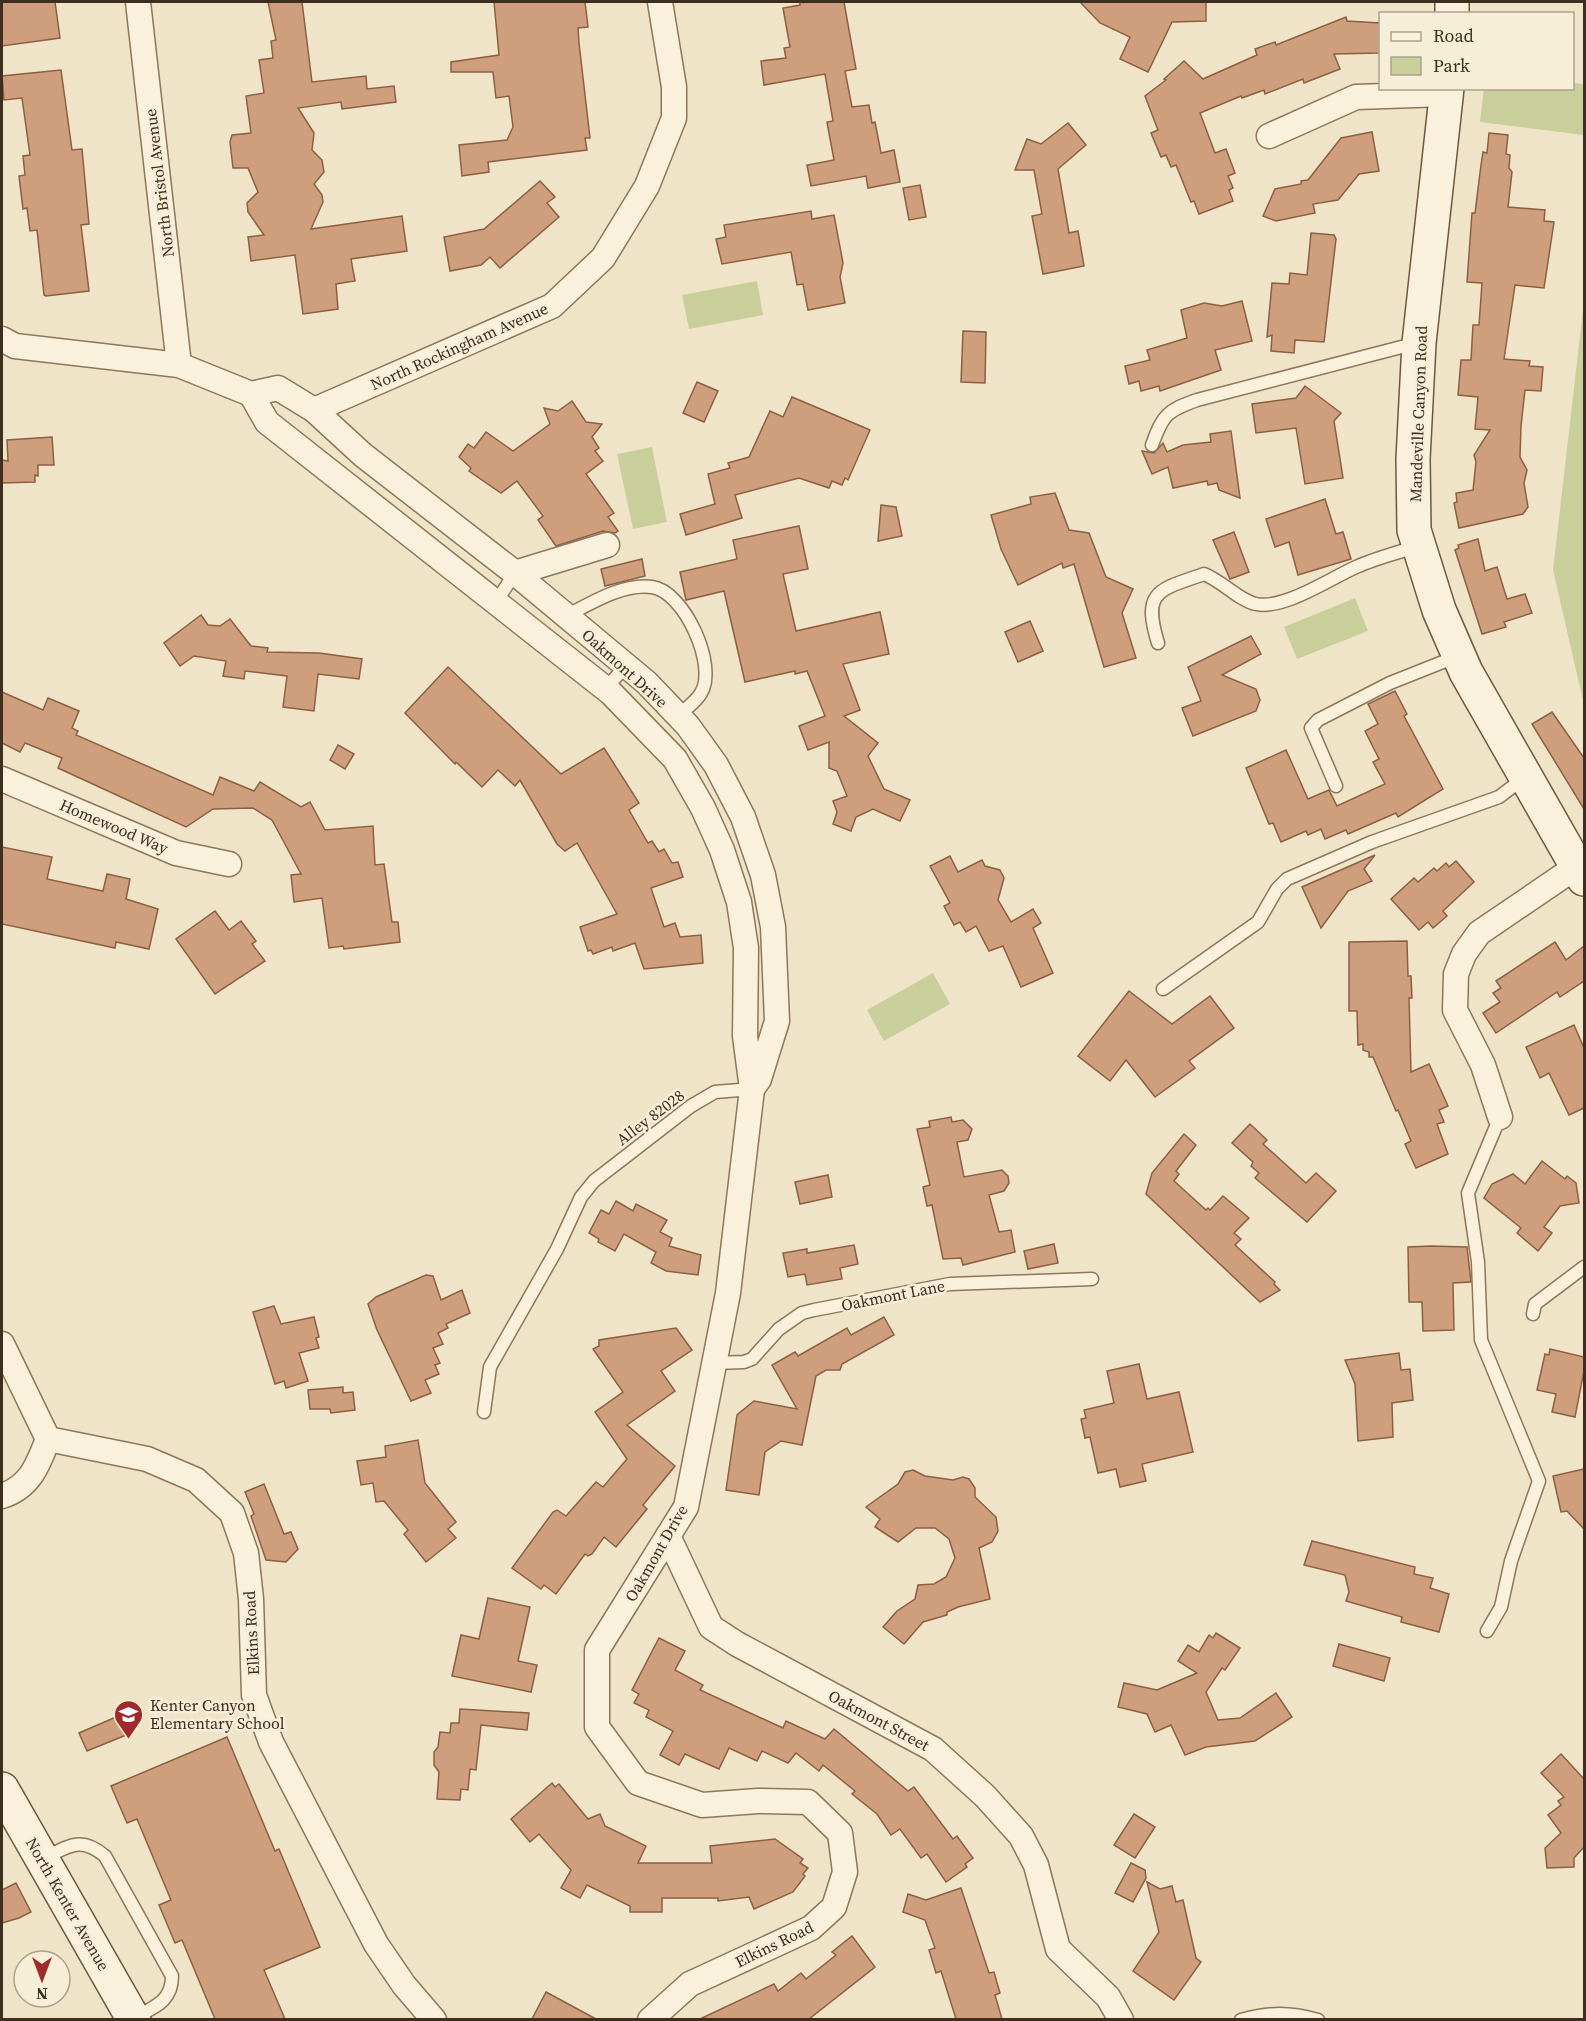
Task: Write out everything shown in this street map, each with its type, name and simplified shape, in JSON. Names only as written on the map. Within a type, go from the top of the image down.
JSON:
[{"type":"street","name":"North Bristol Avenue","points":[[138,2],[179,365]]},
{"type":"street","name":"North Rockingham Avenue","points":[[314,410],[552,306],[603,258],[647,186],[674,118],[674,87],[660,2]]},
{"type":"street","points":[[1269,136],[1356,97],[1447,91]]},
{"type":"street","name":"Mandeville Canyon Road","points":[[1447,91],[1419,343],[1413,459],[1414,530],[1439,610],[1459,656],[1580,873]]},
{"type":"street","points":[[2,339],[15,346],[179,365],[251,394]]},
{"type":"street","name":"Oakmont Drive","points":[[753,902],[763,875],[743,817],[716,765],[687,751],[605,689],[267,422],[251,394],[278,388],[314,410],[363,455],[515,573],[647,683],[678,716],[687,751],[703,808],[722,850],[753,902],[773,927],[777,1021],[759,1079],[752,1089],[728,1293],[686,1507],[597,1650],[597,1727],[638,1783],[702,1805],[758,1801],[808,1802],[840,1833]]},
{"type":"street","points":[[515,573],[607,545]]},
{"type":"street","name":"Homewood Way","points":[[2,779],[176,853],[229,864]]},
{"type":"street","points":[[1500,1117],[1483,1065],[1455,1010],[1456,974],[1464,954],[1479,933],[1580,873]]},
{"type":"street","points":[[2,1344],[48,1439],[37,1467],[25,1485],[2,1496]]},
{"type":"street","name":"Elkins Road","points":[[48,1439],[147,1459],[196,1480],[232,1513],[246,1553],[251,1599],[254,1695],[271,1742],[376,1944],[404,1985],[434,2019]]},
{"type":"street","name":"Oakmont Street","points":[[668,1536],[711,1627],[737,1644],[933,1749],[986,1796],[1020,1836],[1036,1865],[1058,1949],[1108,1997],[1121,2019]]},
{"type":"street","name":"North Kenter Avenue","points":[[2,1790],[133,2019]]},
{"type":"street","name":"Elkins Road","points":[[650,2019],[690,1984],[811,1928],[834,1907],[845,1872],[840,1833]]},
{"type":"lane","points":[[1152,445],[1162,418],[1171,410],[1197,400],[1419,343]]},
{"type":"lane","points":[[1158,643],[1150,608],[1156,596],[1204,574],[1221,580],[1234,592],[1256,604],[1271,604],[1290,598],[1358,566],[1419,545]]},
{"type":"lane","points":[[496,602],[515,573]]},
{"type":"lane","points":[[566,616],[598,600],[636,587],[660,589],[669,597],[687,615],[699,643],[707,672],[701,693],[678,716]]},
{"type":"lane","points":[[1336,786],[1311,728],[1318,720],[1390,683],[1459,656]]},
{"type":"lane","points":[[605,689],[626,666]]},
{"type":"lane","points":[[1163,989],[1258,922],[1277,890],[1287,879],[1372,842],[1499,797],[1525,777]]},
{"type":"lane","name":"Alley 82028","points":[[484,1412],[490,1366],[558,1250],[581,1197],[594,1180],[691,1106],[715,1092],[752,1089]]},
{"type":"lane","points":[[1487,1631],[1501,1607],[1510,1561],[1539,1481],[1481,1340],[1478,1262],[1468,1193],[1500,1117]]},
{"type":"lane","points":[[1533,1314],[1535,1304],[1584,1267]]},
{"type":"lane","name":"Oakmont Lane","points":[[714,1363],[744,1362],[752,1359],[786,1324],[814,1310],[950,1284],[1092,1279]]},
{"type":"lane","points":[[42,1859],[77,1843],[94,1846],[105,1856],[172,1977],[172,1990],[165,2001],[133,2019]]},
{"type":"lane","points":[[1241,2019],[1267,2012],[1296,2013],[1318,2019]]},
{"type":"green space","points":[[1574,83],[1584,84],[1584,135],[1480,122],[1484,90],[1574,90]]},
{"type":"green space","points":[[757,281],[763,315],[689,329],[682,295]]},
{"type":"green space","points":[[1584,301],[1584,705],[1553,570]]},
{"type":"green space","points":[[652,447],[667,522],[633,529],[617,454]]},
{"type":"green space","points":[[1355,598],[1368,631],[1297,659],[1284,627]]},
{"type":"green space","points":[[933,973],[950,1004],[884,1041],[867,1010]]},
{"type":"building","points":[[2,2],[55,2],[60,38],[2,46]]},
{"type":"building","points":[[268,2],[302,2],[312,82],[366,76],[367,89],[394,86],[396,102],[342,109],[341,102],[298,108],[314,133],[312,150],[322,160],[324,172],[314,184],[322,195],[323,202],[311,229],[402,216],[407,251],[351,259],[355,281],[336,284],[338,309],[303,314],[295,255],[251,261],[248,237],[264,235],[248,212],[247,203],[258,192],[248,168],[233,168],[230,142],[232,135],[251,133],[246,96],[264,93],[259,60],[273,58],[271,41],[276,40]]},
{"type":"building","points":[[494,2],[585,2],[588,27],[578,28],[590,138],[585,138],[587,150],[488,162],[489,172],[462,176],[459,145],[507,140],[513,127],[509,96],[496,98],[493,72],[451,72],[451,62],[499,55]]},
{"type":"building","points":[[800,2],[844,2],[856,69],[845,71],[852,107],[869,105],[881,153],[894,150],[900,182],[868,188],[866,176],[811,186],[807,165],[834,160],[827,122],[833,121],[825,74],[764,85],[761,61],[786,58],[784,48],[790,47],[783,8],[800,5]]},
{"type":"building","points":[[1080,2],[1206,2],[1206,21],[1172,22],[1148,72],[1120,59],[1130,37],[1100,23]]},
{"type":"building","points":[[1346,17],[1347,21],[1379,23],[1379,53],[1334,54],[1340,69],[1304,83],[1303,79],[1265,94],[1264,90],[1242,98],[1241,96],[1200,113],[1215,153],[1226,149],[1235,173],[1228,176],[1233,188],[1229,190],[1233,201],[1199,214],[1194,201],[1191,202],[1176,165],[1171,167],[1166,155],[1161,157],[1151,133],[1158,130],[1145,96],[1166,80],[1164,79],[1184,61],[1203,79],[1257,55],[1255,49],[1275,42],[1276,45]]},
{"type":"building","points":[[61,70],[72,150],[82,149],[89,224],[81,225],[89,291],[46,296],[44,295],[37,230],[30,231],[27,208],[23,209],[19,176],[25,175],[23,156],[30,155],[22,98],[4,100],[2,76]]},
{"type":"building","points":[[1068,123],[1086,145],[1058,169],[1069,233],[1078,231],[1084,266],[1043,274],[1032,216],[1042,214],[1034,170],[1015,170],[1027,139],[1041,144]]},
{"type":"building","points":[[1372,132],[1379,171],[1359,174],[1338,200],[1313,204],[1315,213],[1276,221],[1263,216],[1275,189],[1301,184],[1301,181],[1308,180],[1341,138]]},
{"type":"building","points":[[1489,133],[1508,135],[1506,154],[1510,155],[1509,168],[1512,172],[1508,207],[1545,210],[1544,221],[1554,222],[1544,288],[1515,285],[1504,359],[1530,361],[1529,366],[1543,367],[1541,391],[1525,390],[1521,426],[1520,457],[1527,470],[1524,483],[1528,507],[1523,514],[1459,528],[1454,503],[1457,502],[1456,493],[1473,490],[1476,462],[1474,455],[1490,430],[1475,429],[1478,397],[1458,395],[1461,360],[1471,360],[1473,325],[1479,325],[1482,283],[1467,282],[1472,213],[1475,213],[1483,152],[1487,153]]},
{"type":"building","points":[[540,181],[555,197],[547,203],[559,217],[500,268],[490,257],[481,265],[450,271],[444,237],[484,229]]},
{"type":"building","points":[[920,185],[926,217],[909,220],[903,188]]},
{"type":"building","points":[[811,211],[812,219],[834,215],[843,263],[840,277],[845,303],[808,310],[803,284],[797,285],[791,252],[722,264],[716,239],[726,237],[724,225]]},
{"type":"building","points":[[1311,233],[1334,235],[1336,239],[1324,342],[1295,340],[1294,353],[1271,351],[1272,335],[1267,337],[1272,283],[1289,284],[1290,273],[1307,275]]},
{"type":"building","points":[[1242,301],[1252,341],[1215,350],[1221,370],[1160,391],[1159,386],[1141,391],[1139,381],[1129,384],[1125,366],[1150,360],[1147,350],[1187,338],[1181,310],[1204,303],[1222,306]]},
{"type":"building","points":[[963,331],[986,332],[985,383],[961,382]]},
{"type":"building","points":[[697,382],[718,391],[704,422],[683,413]]},
{"type":"building","points":[[1305,386],[1341,413],[1334,421],[1343,478],[1305,484],[1296,428],[1256,433],[1252,404],[1296,398]]},
{"type":"building","points":[[792,397],[870,430],[848,480],[845,478],[842,485],[832,481],[829,488],[799,478],[735,495],[742,518],[686,535],[680,514],[715,504],[708,474],[730,468],[728,463],[749,457],[770,411],[783,417]]},
{"type":"building","points":[[572,401],[586,422],[602,424],[592,437],[599,448],[595,451],[603,461],[586,474],[614,513],[608,517],[618,531],[615,533],[603,531],[556,546],[538,520],[543,516],[517,481],[501,493],[469,471],[471,468],[459,457],[468,444],[474,448],[486,432],[513,451],[550,424],[544,408],[558,411]]},
{"type":"building","points":[[1231,431],[1240,498],[1219,490],[1217,483],[1208,485],[1207,481],[1173,488],[1168,467],[1152,474],[1142,451],[1154,453],[1163,443],[1167,452],[1183,445],[1211,442],[1210,434]]},
{"type":"building","points":[[52,437],[54,465],[38,465],[38,476],[35,475],[35,482],[2,483],[2,460],[8,461],[7,440]]},
{"type":"building","points":[[1055,493],[1069,530],[1089,533],[1106,577],[1133,589],[1122,613],[1136,658],[1104,667],[1074,564],[1063,568],[1062,563],[1018,585],[1001,549],[991,515],[1031,504],[1030,497]]},
{"type":"building","points":[[1325,499],[1336,534],[1343,532],[1351,559],[1298,575],[1289,542],[1275,547],[1266,519]]},
{"type":"building","points":[[881,505],[896,507],[902,536],[878,541]]},
{"type":"building","points":[[799,526],[808,569],[783,574],[796,631],[880,612],[889,654],[843,664],[860,710],[844,716],[878,743],[868,756],[884,789],[910,800],[900,821],[873,809],[856,817],[851,831],[833,824],[837,812],[833,801],[847,796],[837,771],[829,768],[829,742],[808,750],[799,726],[825,716],[807,671],[795,674],[795,671],[745,682],[724,591],[686,600],[680,572],[737,559],[733,540]]},
{"type":"building","points":[[1234,532],[1249,572],[1230,579],[1213,540]]},
{"type":"building","points":[[1478,539],[1485,571],[1497,567],[1507,599],[1525,594],[1532,613],[1504,622],[1506,627],[1482,634],[1455,550],[1459,548],[1458,545]]},
{"type":"building","points":[[642,559],[645,576],[605,586],[601,569]]},
{"type":"building","points":[[201,615],[208,625],[220,626],[230,619],[251,646],[268,648],[267,652],[319,653],[362,659],[359,679],[318,674],[314,711],[283,707],[287,676],[245,671],[244,679],[223,676],[226,661],[194,656],[180,666],[164,643]]},
{"type":"building","points":[[1030,621],[1043,651],[1018,662],[1005,632]]},
{"type":"building","points":[[1251,636],[1261,654],[1222,675],[1256,689],[1260,700],[1256,711],[1193,736],[1182,708],[1201,701],[1188,667]]},
{"type":"building","points":[[448,667],[561,774],[604,748],[639,803],[629,810],[648,843],[652,841],[659,852],[664,849],[672,863],[678,862],[683,877],[651,888],[664,927],[675,923],[680,937],[701,935],[703,963],[644,969],[635,943],[613,951],[612,947],[593,954],[591,950],[588,951],[580,927],[617,914],[577,843],[565,851],[557,844],[520,780],[515,786],[498,770],[482,787],[456,762],[455,764],[405,713]]},
{"type":"building","points":[[1395,691],[1407,714],[1404,716],[1443,789],[1398,817],[1396,813],[1348,834],[1346,830],[1325,839],[1321,829],[1308,835],[1306,831],[1281,842],[1273,823],[1269,824],[1246,768],[1286,750],[1308,799],[1329,790],[1337,806],[1385,784],[1373,762],[1379,759],[1365,731],[1378,724],[1368,704]]},
{"type":"building","points":[[2,692],[43,710],[48,698],[79,711],[72,728],[78,731],[76,735],[213,795],[220,777],[254,791],[260,782],[301,807],[310,802],[325,830],[373,826],[375,865],[384,864],[392,922],[398,922],[400,942],[344,949],[343,946],[329,948],[322,898],[294,902],[291,875],[301,874],[272,820],[253,808],[213,809],[186,827],[58,768],[62,758],[25,743],[20,752],[2,743]]},
{"type":"building","points":[[1552,712],[1584,758],[1584,809],[1532,724]]},
{"type":"building","points":[[338,745],[354,754],[345,769],[330,760]]},
{"type":"building","points":[[2,847],[52,857],[47,879],[103,891],[107,874],[130,879],[126,899],[158,909],[149,949],[116,942],[115,948],[2,924]]},
{"type":"building","points":[[1375,855],[1364,869],[1372,881],[1348,891],[1321,928],[1302,887]]},
{"type":"building","points":[[950,856],[958,872],[982,860],[985,866],[1000,870],[1004,878],[998,900],[1011,922],[1033,909],[1041,923],[1033,928],[1053,973],[1021,987],[1003,946],[989,951],[976,926],[966,932],[960,922],[954,925],[944,906],[950,903],[930,866]]},
{"type":"building","points":[[1456,861],[1474,882],[1443,911],[1447,916],[1433,928],[1428,922],[1419,930],[1391,899],[1414,878],[1418,882],[1434,868],[1437,871],[1446,863],[1449,867]]},
{"type":"building","points":[[215,911],[229,930],[241,921],[256,941],[252,944],[265,961],[215,994],[176,939]]},
{"type":"building","points":[[1407,941],[1408,976],[1411,976],[1412,998],[1409,998],[1411,1072],[1429,1064],[1448,1106],[1439,1110],[1444,1122],[1437,1124],[1448,1154],[1416,1168],[1405,1144],[1411,1141],[1398,1110],[1396,1111],[1373,1057],[1369,1057],[1369,1052],[1363,1050],[1363,1044],[1358,1045],[1357,1011],[1349,1011],[1349,942]]},
{"type":"building","points":[[1555,942],[1566,960],[1584,946],[1584,981],[1560,997],[1557,992],[1496,1033],[1483,1013],[1500,1002],[1493,993],[1501,988],[1496,981]]},
{"type":"building","points":[[1129,991],[1172,1024],[1210,996],[1234,1028],[1189,1061],[1195,1068],[1155,1097],[1126,1060],[1110,1081],[1078,1056]]},
{"type":"building","points":[[1574,1025],[1584,1048],[1584,1108],[1569,1115],[1549,1073],[1540,1078],[1526,1047]]},
{"type":"building","points":[[951,1117],[952,1122],[963,1120],[972,1129],[968,1140],[957,1142],[964,1177],[1002,1170],[1008,1176],[1009,1183],[1004,1191],[989,1195],[999,1232],[1011,1230],[1015,1252],[963,1265],[961,1258],[943,1259],[932,1205],[927,1206],[923,1187],[930,1185],[917,1129],[930,1127],[929,1121]]},
{"type":"building","points":[[1250,1124],[1267,1140],[1263,1144],[1306,1183],[1316,1173],[1336,1191],[1307,1222],[1255,1178],[1259,1173],[1251,1166],[1253,1162],[1232,1143]]},
{"type":"building","points":[[1184,1134],[1196,1145],[1176,1171],[1179,1174],[1174,1181],[1206,1210],[1208,1208],[1210,1210],[1223,1196],[1249,1218],[1234,1233],[1241,1239],[1235,1245],[1275,1282],[1274,1284],[1280,1290],[1260,1302],[1146,1194],[1152,1173]]},
{"type":"building","points":[[1542,1161],[1565,1179],[1567,1176],[1576,1183],[1579,1203],[1560,1206],[1544,1227],[1552,1233],[1538,1251],[1517,1233],[1521,1228],[1484,1198],[1492,1184],[1513,1174],[1525,1184]]},
{"type":"building","points":[[828,1175],[832,1197],[800,1204],[795,1182]]},
{"type":"building","points":[[616,1201],[633,1211],[636,1204],[667,1220],[660,1232],[672,1238],[669,1246],[701,1255],[698,1275],[666,1271],[651,1263],[656,1252],[624,1234],[615,1251],[598,1242],[599,1239],[589,1233],[601,1210],[609,1214]]},
{"type":"building","points":[[1054,1244],[1058,1263],[1028,1269],[1024,1251]]},
{"type":"building","points":[[854,1245],[858,1264],[840,1268],[842,1279],[807,1285],[805,1274],[788,1277],[783,1253],[807,1249],[807,1253]]},
{"type":"building","points":[[1408,1247],[1467,1247],[1471,1282],[1453,1283],[1454,1330],[1423,1331],[1422,1302],[1409,1302]]},
{"type":"building","points":[[426,1275],[433,1276],[441,1300],[462,1290],[470,1313],[446,1324],[448,1328],[438,1333],[443,1344],[433,1348],[440,1363],[435,1365],[439,1374],[425,1380],[431,1393],[411,1401],[377,1330],[368,1304],[376,1297]]},
{"type":"building","points":[[274,1306],[281,1324],[314,1317],[319,1337],[316,1338],[319,1348],[299,1353],[308,1381],[286,1388],[284,1381],[275,1384],[253,1312]]},
{"type":"building","points":[[884,1317],[894,1335],[842,1364],[840,1370],[826,1370],[816,1376],[802,1445],[781,1441],[765,1452],[759,1495],[726,1490],[737,1415],[754,1401],[797,1409],[772,1365],[795,1352],[798,1356],[847,1328],[851,1335]]},
{"type":"building","points":[[676,1328],[692,1350],[661,1371],[675,1391],[627,1425],[675,1466],[643,1505],[647,1509],[616,1547],[604,1537],[592,1554],[588,1556],[585,1554],[556,1594],[544,1585],[541,1589],[512,1568],[553,1512],[557,1510],[566,1516],[596,1482],[603,1487],[627,1459],[595,1412],[623,1392],[593,1349],[599,1346],[599,1340]]},
{"type":"building","points":[[1550,1349],[1584,1357],[1584,1371],[1575,1417],[1552,1412],[1556,1394],[1537,1390],[1545,1354],[1549,1355]]},
{"type":"building","points":[[1399,1353],[1401,1370],[1410,1369],[1413,1400],[1392,1403],[1393,1437],[1358,1441],[1355,1384],[1345,1360]]},
{"type":"building","points":[[1139,1364],[1147,1399],[1179,1392],[1193,1452],[1142,1464],[1146,1481],[1120,1487],[1116,1469],[1098,1473],[1090,1437],[1085,1438],[1081,1419],[1086,1418],[1084,1410],[1114,1403],[1107,1371]]},
{"type":"building","points":[[343,1387],[343,1393],[353,1392],[355,1410],[331,1413],[330,1409],[310,1409],[308,1390]]},
{"type":"building","points":[[418,1440],[425,1483],[456,1522],[448,1529],[456,1538],[426,1562],[404,1534],[408,1530],[384,1501],[376,1502],[373,1483],[361,1485],[357,1461],[386,1457],[385,1446]]},
{"type":"building","points":[[1584,1469],[1584,1529],[1567,1511],[1561,1512],[1553,1476]]},
{"type":"building","points":[[913,1470],[925,1476],[953,1480],[963,1477],[969,1479],[975,1488],[975,1497],[996,1517],[998,1531],[992,1542],[979,1548],[990,1599],[958,1607],[947,1612],[947,1615],[923,1622],[904,1644],[883,1627],[897,1611],[915,1599],[918,1585],[934,1584],[946,1577],[955,1558],[949,1539],[935,1528],[916,1528],[898,1542],[875,1527],[880,1519],[866,1507],[898,1484],[905,1472]]},
{"type":"building","points":[[264,1484],[284,1534],[291,1532],[298,1549],[286,1562],[266,1560],[251,1516],[254,1514],[245,1492]]},
{"type":"building","points":[[1312,1541],[1415,1567],[1414,1574],[1433,1578],[1430,1588],[1449,1594],[1439,1632],[1401,1622],[1402,1617],[1346,1601],[1349,1592],[1345,1575],[1304,1565]]},
{"type":"building","points":[[488,1598],[530,1607],[518,1661],[537,1665],[531,1692],[452,1676],[461,1635],[479,1639]]},
{"type":"building","points":[[1216,1633],[1240,1648],[1225,1670],[1222,1668],[1206,1692],[1218,1720],[1240,1718],[1276,1693],[1292,1717],[1255,1741],[1206,1747],[1185,1755],[1171,1725],[1155,1732],[1147,1714],[1118,1707],[1124,1683],[1157,1690],[1197,1673],[1178,1661],[1188,1645],[1199,1652],[1209,1635],[1213,1638]]},
{"type":"building","points":[[659,1638],[685,1651],[675,1670],[703,1685],[700,1690],[783,1728],[786,1721],[825,1739],[834,1729],[908,1791],[914,1787],[953,1839],[957,1836],[973,1858],[965,1864],[967,1867],[946,1882],[927,1854],[921,1858],[900,1829],[891,1835],[877,1814],[852,1794],[855,1791],[823,1765],[819,1771],[796,1753],[788,1763],[762,1751],[757,1761],[729,1748],[719,1769],[685,1754],[679,1765],[660,1755],[673,1731],[646,1717],[649,1710],[634,1703],[639,1694],[632,1690]]},
{"type":"building","points":[[1339,1644],[1390,1658],[1384,1681],[1333,1666]]},
{"type":"building","points":[[460,1709],[529,1713],[527,1730],[481,1725],[476,1770],[470,1769],[468,1790],[461,1789],[460,1800],[437,1799],[439,1772],[434,1765],[434,1752],[438,1747],[440,1732],[450,1733],[451,1723],[459,1723]]},
{"type":"building","points":[[123,1714],[131,1733],[87,1751],[79,1733]]},
{"type":"building","points":[[227,1737],[275,1851],[279,1849],[320,1947],[264,1970],[285,2019],[215,2019],[182,1940],[175,1943],[159,1905],[171,1900],[137,1819],[127,1823],[111,1786]]},
{"type":"building","points":[[1561,1754],[1584,1779],[1584,1847],[1574,1858],[1574,1867],[1547,1868],[1545,1848],[1561,1833],[1548,1815],[1561,1805],[1558,1801],[1564,1797],[1541,1773]]},
{"type":"building","points":[[552,1783],[555,1787],[559,1784],[588,1819],[600,1814],[605,1826],[646,1846],[638,1863],[712,1863],[710,1846],[775,1839],[803,1859],[800,1863],[808,1868],[793,1892],[754,1909],[749,1897],[718,1901],[718,1898],[662,1898],[662,1912],[630,1912],[630,1906],[587,1885],[580,1898],[561,1888],[571,1870],[539,1834],[530,1842],[511,1819]]},
{"type":"building","points":[[1134,1814],[1155,1827],[1135,1858],[1114,1845]]},
{"type":"building","points":[[1131,1863],[1145,1870],[1146,1878],[1133,1902],[1115,1893]]},
{"type":"building","points":[[1147,1882],[1160,1889],[1172,1886],[1176,1902],[1183,1900],[1196,1958],[1201,1962],[1174,2000],[1133,1971],[1159,1932]]},
{"type":"building","points":[[16,1883],[31,1912],[2,1923],[2,1890]]},
{"type":"building","points":[[961,1888],[989,1973],[994,1972],[1000,1993],[995,1995],[1002,2019],[956,2019],[941,1971],[936,1973],[929,1950],[935,1948],[925,1920],[903,1912],[908,1894],[926,1900]]},
{"type":"building","points":[[852,1936],[875,1967],[809,2019],[700,2019],[774,1984],[778,1991],[801,1973],[806,1979],[836,1955],[832,1952]]},
{"type":"building","points":[[546,1992],[596,2019],[532,2019]]},
{"type":"place","name":"Kenter Canyon Elementary School","points":[[129,1740]]}]
